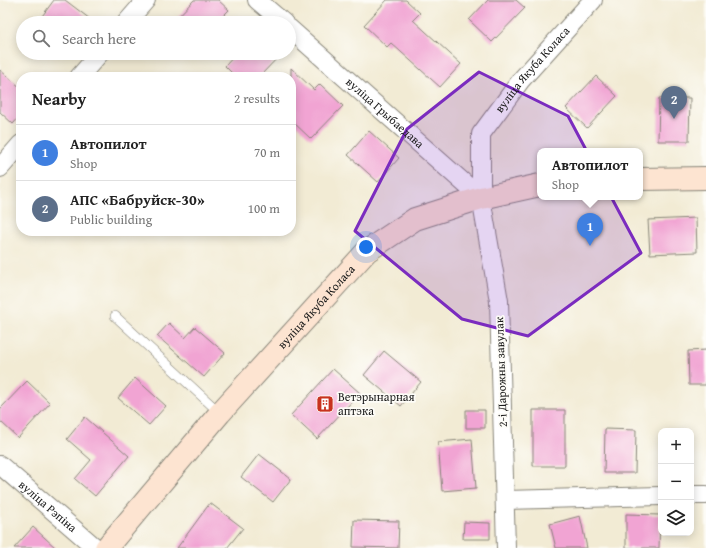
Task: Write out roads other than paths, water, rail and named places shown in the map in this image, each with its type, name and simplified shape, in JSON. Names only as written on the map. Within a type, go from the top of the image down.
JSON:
[{"type":"main road","points":[[643,178],[706,178]]},
{"type":"main road","points":[[481,198],[537,186]]},
{"type":"main road","name":"вуліца Якуба Коласа","points":[[106,548],[220,413],[367,251],[415,219],[481,198]]},
{"type":"street","points":[[132,16],[146,0]]},
{"type":"street","points":[[257,0],[276,16]]},
{"type":"street","name":"вуліца Якуба Коласа","points":[[481,198],[481,134],[521,80],[593,0]]},
{"type":"street","name":"вуліца Грыбаедава","points":[[296,34],[481,198]]},
{"type":"street","points":[[83,72],[94,60]]},
{"type":"street","points":[[0,168],[16,150]]},
{"type":"street","name":"2-і Дарожны завулак","points":[[481,198],[499,301],[506,548]]},
{"type":"street","name":"вуліца Рэпіна","points":[[0,465],[96,548]]},
{"type":"street","points":[[694,495],[706,495]]},
{"type":"street","points":[[505,500],[658,496]]},
{"type":"lane","points":[[115,316],[220,413]]},
{"type":"place","name":"АПС «Бабруйск-30»","points":[[674,119]]},
{"type":"place","name":"Автопилот","points":[[590,246]]},
{"type":"place","name":"Ветэрынарная аптэка","points":[[325,404]]}]
